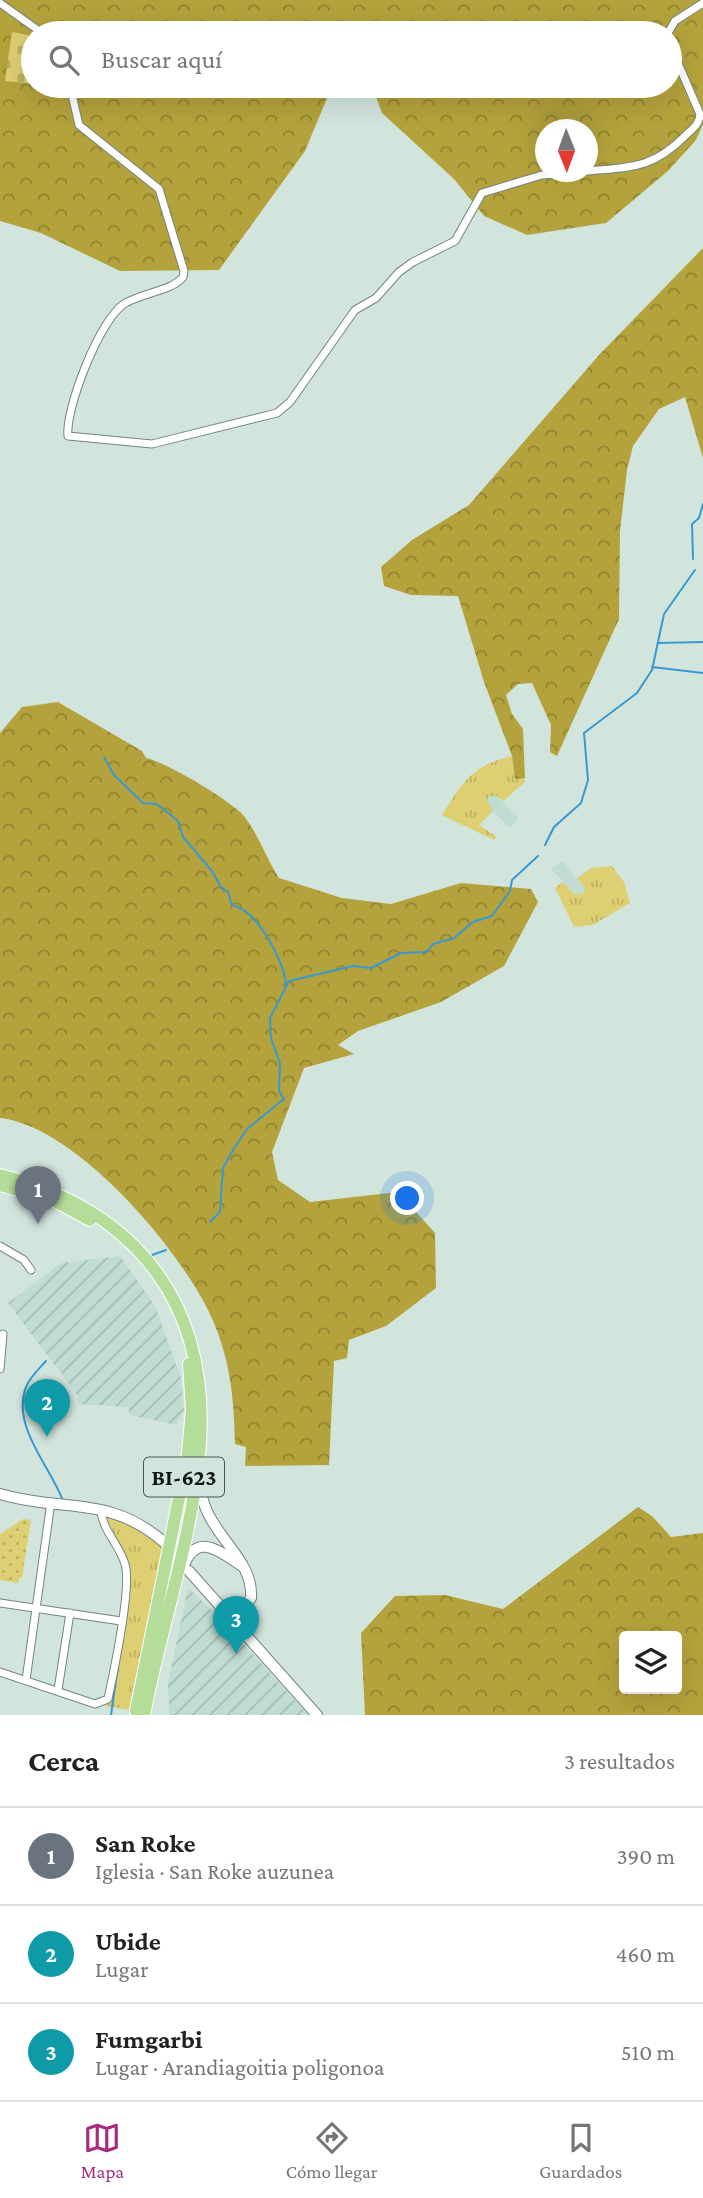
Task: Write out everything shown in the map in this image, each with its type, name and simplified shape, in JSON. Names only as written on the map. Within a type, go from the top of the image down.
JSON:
[{"type":"main road","name":"BI-623","points":[[0,1175],[63,1195],[89,1209],[121,1239],[171,1295],[186,1328],[196,1361],[201,1408],[199,1456],[169,1602],[140,1713]]},
{"type":"main road","name":"BI-623","points":[[0,1185],[55,1201],[87,1217],[121,1239]]},
{"type":"main road","name":"BI-623","points":[[137,1255],[165,1299],[179,1331],[188,1363],[192,1409],[183,1483],[140,1713]]},
{"type":"street","points":[[0,3],[25,21]]},
{"type":"street","points":[[675,21],[703,3]]},
{"type":"street","points":[[598,170],[652,163],[670,151],[699,123],[700,114],[682,73]]},
{"type":"street","points":[[72,98],[79,125],[159,189],[184,271],[179,282],[142,294],[110,316],[69,408],[68,436],[152,444],[277,413],[290,402],[341,326],[355,310],[376,298],[399,272],[413,262],[454,241],[482,193],[535,177]]},
{"type":"street","points":[[0,1246],[24,1260],[31,1270]]},
{"type":"street","points":[[0,1369],[3,1334]]},
{"type":"street","points":[[199,1456],[203,1507],[242,1566],[250,1583],[251,1598],[232,1621]]},
{"type":"street","points":[[0,1494],[101,1510],[133,1519],[164,1544]]},
{"type":"street","points":[[26,1680],[51,1502]]},
{"type":"street","points":[[0,1672],[95,1704],[108,1699],[126,1574],[125,1563],[102,1522],[101,1510]]},
{"type":"street","points":[[169,1602],[186,1560],[199,1548],[216,1549],[242,1566]]},
{"type":"street","points":[[190,1570],[317,1715]]},
{"type":"street","points":[[0,1602],[121,1621]]},
{"type":"street","points":[[58,1690],[69,1613]]},
{"type":"shaded area","points":[[489,795],[496,796],[519,818],[510,828],[493,811],[487,801]]},
{"type":"shaded area","points":[[562,861],[584,887],[583,894],[574,894],[551,869]]},
{"type":"shaded area","points":[[120,1256],[155,1306],[181,1378],[184,1411],[176,1425],[130,1415],[128,1407],[78,1404],[78,1396],[8,1303],[61,1263]]},
{"type":"shaded area","points":[[188,1588],[218,1616],[308,1715],[169,1715],[168,1683]]},
{"type":"green space","points":[[0,0],[703,0],[703,124],[696,140],[668,171],[606,223],[527,235],[484,216],[454,179],[382,113],[376,98],[682,98],[682,21],[21,21],[21,98],[327,98],[305,151],[219,270],[120,271],[41,233],[0,221]]},
{"type":"green space","points":[[12,32],[21,34],[21,83],[5,81]]},
{"type":"green space","points":[[703,248],[703,458],[685,397],[659,409],[633,446],[627,470],[620,531],[619,619],[557,756],[550,752],[551,725],[532,683],[518,684],[506,695],[512,714],[523,729],[525,778],[515,779],[512,756],[484,682],[458,596],[411,595],[384,586],[381,567],[412,540],[469,505],[599,355]]},
{"type":"green space","points":[[58,702],[142,751],[146,758],[182,774],[237,809],[254,831],[279,878],[342,898],[391,904],[461,883],[531,889],[538,902],[504,966],[441,1002],[358,1031],[338,1045],[354,1054],[304,1068],[272,1152],[278,1180],[310,1202],[398,1192],[435,1233],[436,1288],[386,1326],[349,1340],[347,1358],[334,1361],[329,1465],[245,1466],[246,1447],[235,1444],[230,1383],[220,1338],[200,1295],[180,1263],[154,1230],[94,1168],[62,1144],[30,1126],[0,1118],[0,733],[22,707]]},
{"type":"green space","points":[[512,756],[515,778],[525,778],[525,782],[503,801],[496,796],[489,796],[487,801],[493,811],[479,825],[497,837],[494,840],[442,815],[463,784],[477,770]]},
{"type":"green space","points":[[612,866],[624,882],[630,903],[593,925],[574,927],[555,888],[563,882],[574,894],[583,894],[584,887],[577,878],[591,868]]},
{"type":"green space","points":[[638,1507],[652,1516],[671,1537],[703,1533],[703,1715],[365,1715],[361,1633],[395,1596],[445,1595],[503,1609]]},
{"type":"green space","points":[[111,1512],[165,1543],[129,1710],[106,1706],[115,1664],[126,1574],[105,1519]]},
{"type":"green space","points":[[23,1519],[31,1520],[22,1578],[19,1578],[19,1583],[0,1580],[0,1534]]},
{"type":"waterway","points":[[693,559],[692,524],[699,518],[703,504]]},
{"type":"waterway","points":[[545,845],[554,827],[581,803],[588,780],[584,733],[637,693],[652,670],[664,614],[695,570]]},
{"type":"waterway","points":[[658,643],[703,642]]},
{"type":"waterway","points":[[652,667],[703,673]]},
{"type":"waterway","points":[[104,757],[114,775],[143,803],[157,804],[178,821],[183,837],[212,871],[221,887],[228,892],[232,905],[251,916],[268,937],[280,963],[286,985]]},
{"type":"waterway","points":[[210,1222],[220,1212],[223,1168],[233,1150],[247,1129],[284,1099],[279,1091],[280,1064],[271,1038],[270,1018],[289,981],[353,966],[371,968],[401,953],[427,952],[433,944],[454,938],[473,922],[492,916],[510,891],[512,880],[538,856]]},
{"type":"waterway","points":[[152,1255],[166,1250]]},
{"type":"waterway","points":[[46,1361],[26,1387],[24,1417],[34,1446],[63,1501]]},
{"type":"waterway","points":[[111,1715],[118,1666]]},
{"type":"place","name":"San Roke","points":[[38,1224]]},
{"type":"place","name":"Ubide","points":[[47,1437]]},
{"type":"place","name":"Fumgarbi","points":[[236,1654]]}]
